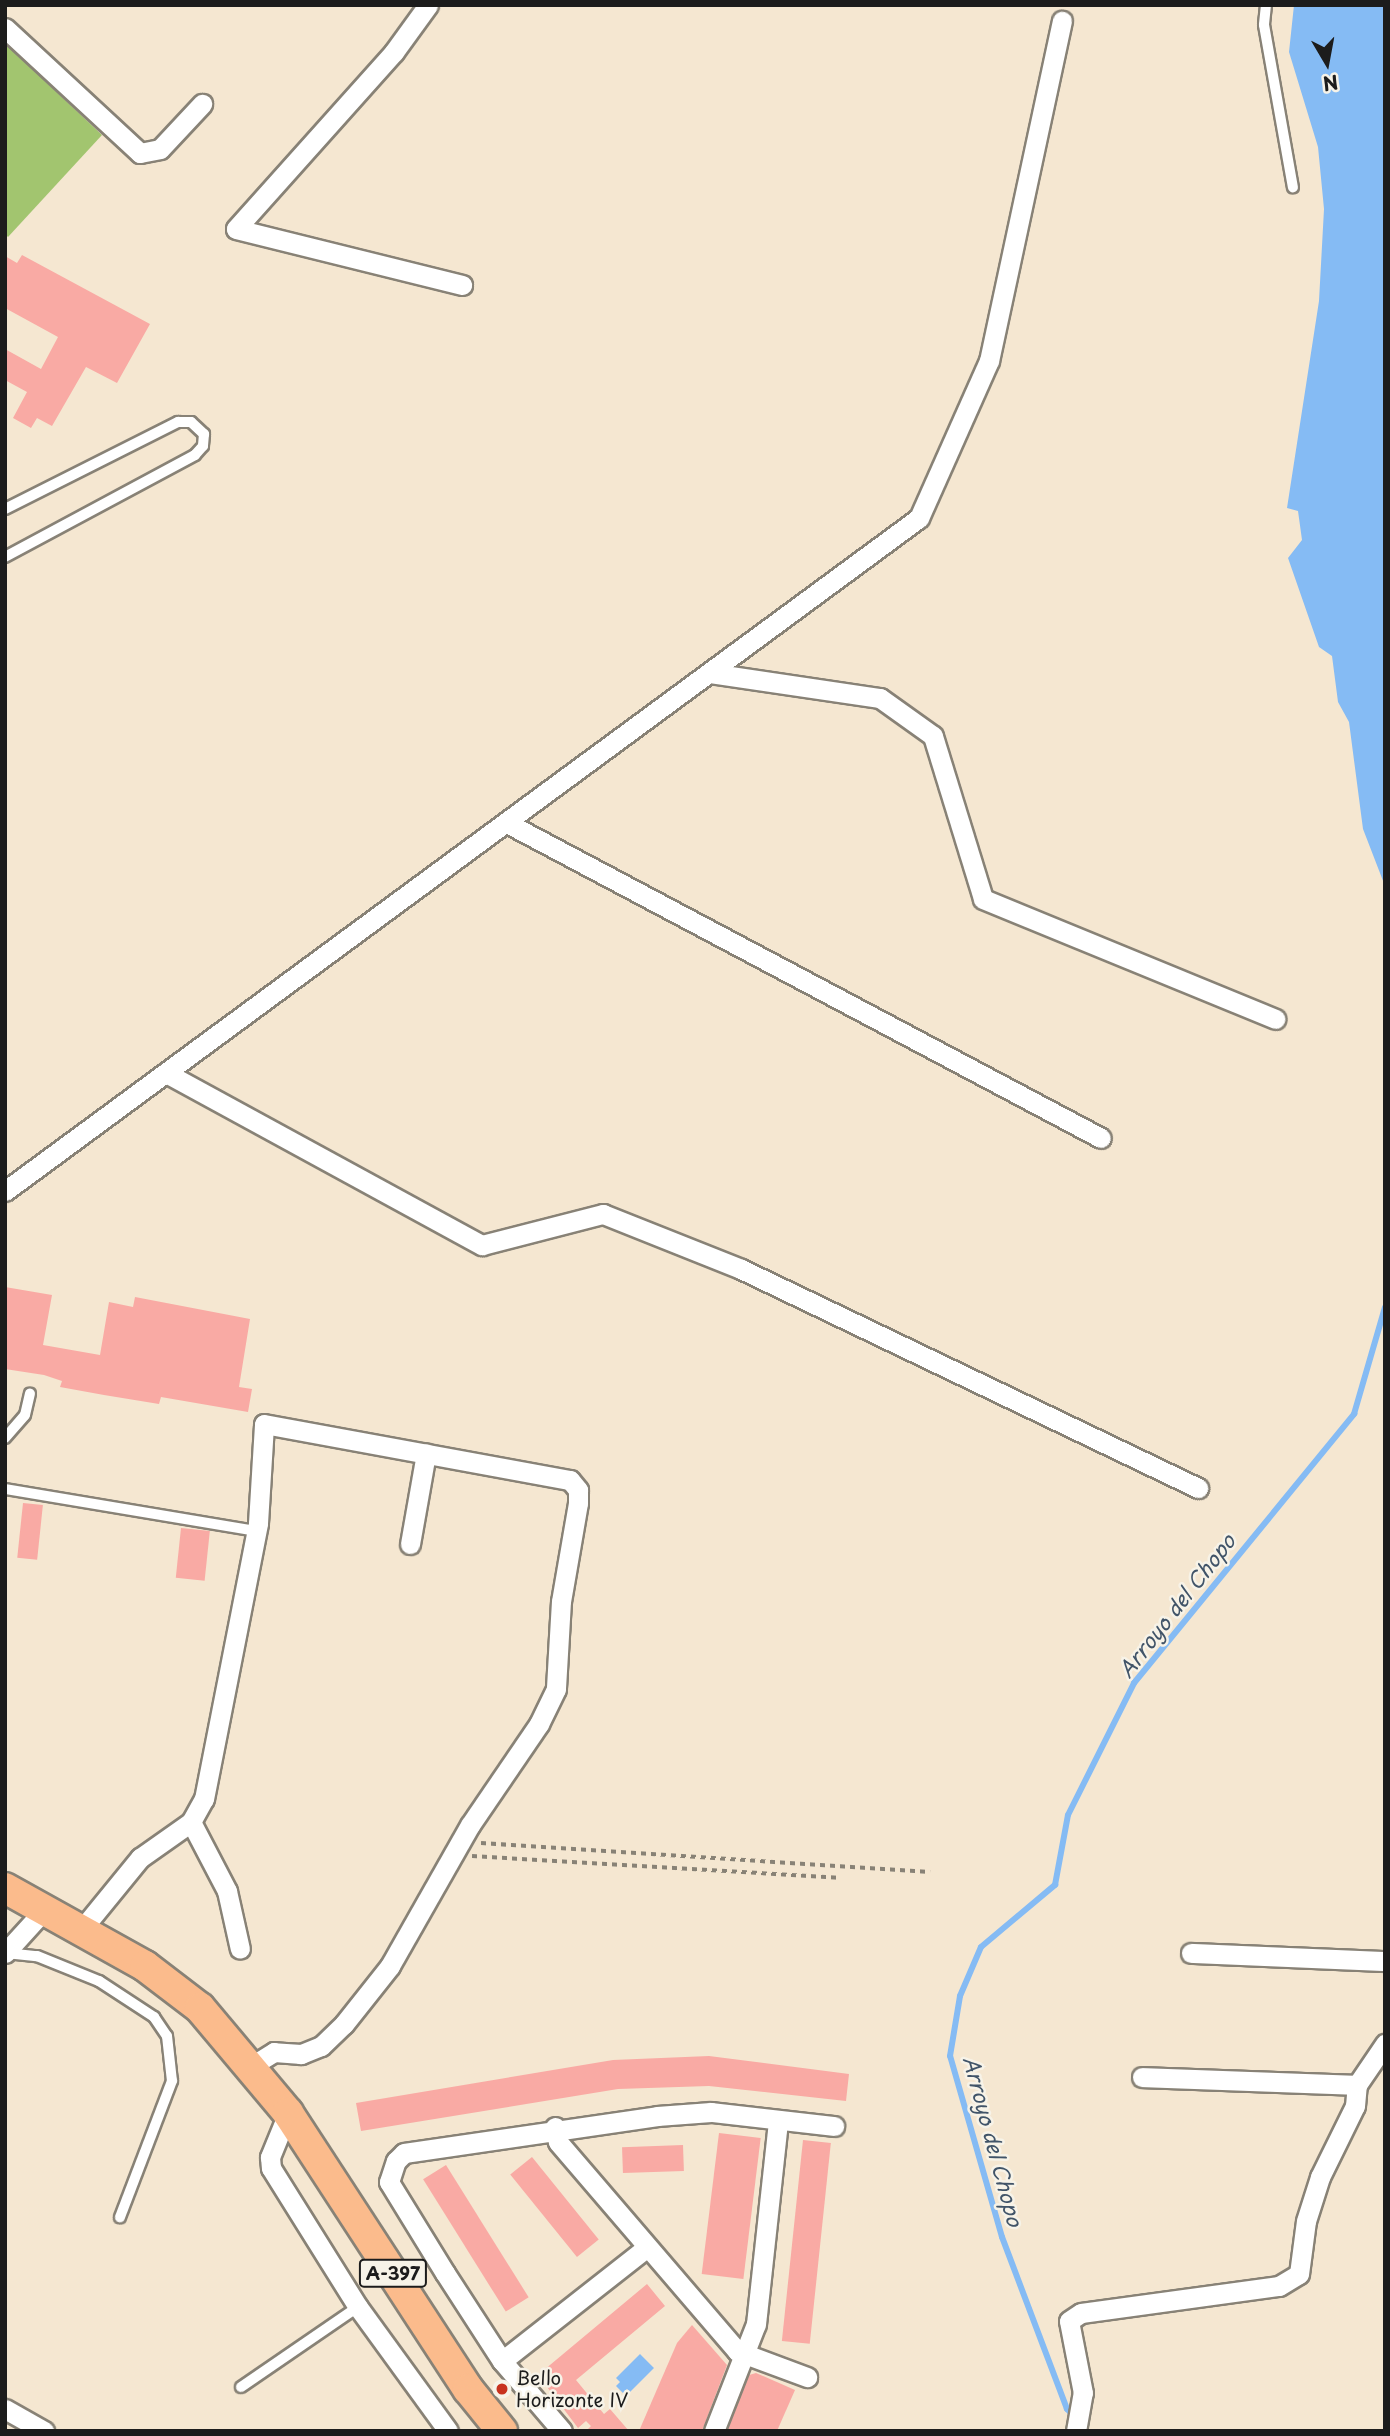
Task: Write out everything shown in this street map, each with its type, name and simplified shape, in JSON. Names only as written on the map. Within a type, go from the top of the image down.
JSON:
[{"type":"main road","name":"A-397","points":[[5,1888],[82,1929],[174,1985],[252,2066],[288,2113],[468,2389],[502,2431]]},
{"type":"street","points":[[428,5],[394,52],[236,229],[462,285]]},
{"type":"street","points":[[5,1191],[919,518],[989,361],[1062,21]]},
{"type":"street","points":[[5,28],[140,153],[160,149],[202,104]]},
{"type":"street","points":[[710,673],[880,698],[933,736],[983,899],[1275,1019]]},
{"type":"street","points":[[507,823],[1101,1139]]},
{"type":"street","points":[[166,1073],[482,1245],[603,1214],[741,1269],[1198,1489]]},
{"type":"street","points":[[82,1929],[140,1858],[191,1822],[204,1799],[219,1736],[257,1531],[264,1424],[570,1480],[578,1490],[561,1601],[556,1689],[390,1966],[344,2024],[321,2046],[301,2054],[274,2052],[252,2066]]},
{"type":"street","points":[[410,1544],[426,1453]]},
{"type":"street","points":[[191,1822],[227,1891],[240,1949]]},
{"type":"street","points":[[5,1953],[45,1909]]},
{"type":"street","points":[[1191,1953],[1385,1961]]},
{"type":"street","points":[[1076,2431],[1082,2409],[1080,2371],[1069,2337],[1069,2321],[1081,2313],[1279,2286],[1299,2274],[1301,2245],[1316,2188],[1330,2150],[1355,2106],[1357,2085],[1385,2044]]},
{"type":"street","points":[[1142,2077],[1357,2085]]},
{"type":"street","points":[[562,2431],[502,2361],[389,2182],[391,2171],[404,2153],[555,2127],[711,2112],[834,2126]]},
{"type":"street","points":[[288,2113],[270,2157],[271,2168],[358,2307],[448,2431]]},
{"type":"street","points":[[714,2431],[756,2324],[778,2120]]},
{"type":"street","points":[[555,2127],[558,2142],[646,2248],[737,2351],[807,2377]]},
{"type":"street","points":[[502,2361],[646,2248]]},
{"type":"street","points":[[5,2409],[44,2431]]},
{"type":"lane","points":[[1266,5],[1264,25],[1293,187]]},
{"type":"lane","points":[[5,509],[178,422],[196,424],[204,434],[203,446],[195,455],[5,557]]},
{"type":"lane","points":[[5,1438],[25,1415],[30,1394]]},
{"type":"lane","points":[[5,1489],[257,1531]]},
{"type":"lane","points":[[5,1953],[37,1956],[99,1981],[154,2017],[167,2036],[172,2081],[120,2217]]},
{"type":"lane","points":[[241,2387],[358,2307]]},
{"type":"path","points":[[460,1847],[930,1872]]},
{"type":"path","points":[[460,1847],[838,1878]]},
{"type":"green space","points":[[5,43],[102,135],[8,237],[5,234]]},
{"type":"water","points":[[1294,5],[1385,5],[1385,886],[1363,829],[1349,722],[1338,702],[1332,656],[1319,647],[1288,558],[1302,540],[1298,511],[1287,508],[1319,301],[1324,209],[1318,147],[1289,52]]},
{"type":"water","points":[[640,2354],[654,2368],[630,2392],[627,2389],[623,2393],[616,2386],[620,2382],[616,2378]]},
{"type":"building","points":[[22,255],[150,324],[117,383],[86,367],[52,426],[37,418],[31,428],[13,418],[27,392],[5,380],[5,349],[41,369],[58,337],[5,308],[5,256],[17,263]]},
{"type":"building","points":[[5,1287],[52,1295],[43,1345],[100,1355],[109,1302],[133,1307],[135,1297],[250,1319],[239,1387],[252,1389],[248,1412],[161,1397],[159,1404],[104,1395],[60,1387],[62,1381],[44,1375],[5,1369]]},
{"type":"building","points":[[23,1503],[43,1505],[37,1560],[17,1558]]},
{"type":"building","points":[[181,1528],[210,1531],[205,1581],[176,1578]]},
{"type":"building","points":[[709,2056],[849,2074],[846,2101],[709,2086],[618,2089],[361,2131],[356,2103],[613,2060]]},
{"type":"building","points":[[719,2133],[761,2138],[743,2279],[702,2274]]},
{"type":"building","points":[[803,2140],[831,2143],[810,2344],[782,2341]]},
{"type":"building","points":[[683,2145],[684,2171],[623,2173],[622,2147]]},
{"type":"building","points":[[532,2157],[599,2239],[577,2257],[510,2175]]},
{"type":"building","points":[[446,2165],[529,2297],[506,2312],[423,2179]]},
{"type":"building","points":[[647,2284],[665,2306],[576,2380],[604,2414],[610,2409],[629,2431],[586,2431],[591,2426],[586,2421],[578,2428],[538,2375]]},
{"type":"building","points":[[692,2325],[727,2365],[702,2431],[639,2431],[677,2343]]},
{"type":"building","points":[[756,2373],[795,2390],[777,2431],[727,2431],[749,2375]]},
{"type":"waterway","name":"Arroyo del Chopo","points":[[1074,2416],[1067,2409],[1002,2237],[950,2056],[960,1996],[981,1947],[1055,1885],[1068,1815],[1134,1683],[1354,1414],[1385,1307]]},
{"type":"place","name":"Bello Horizonte IV","points":[[502,2389]]}]
